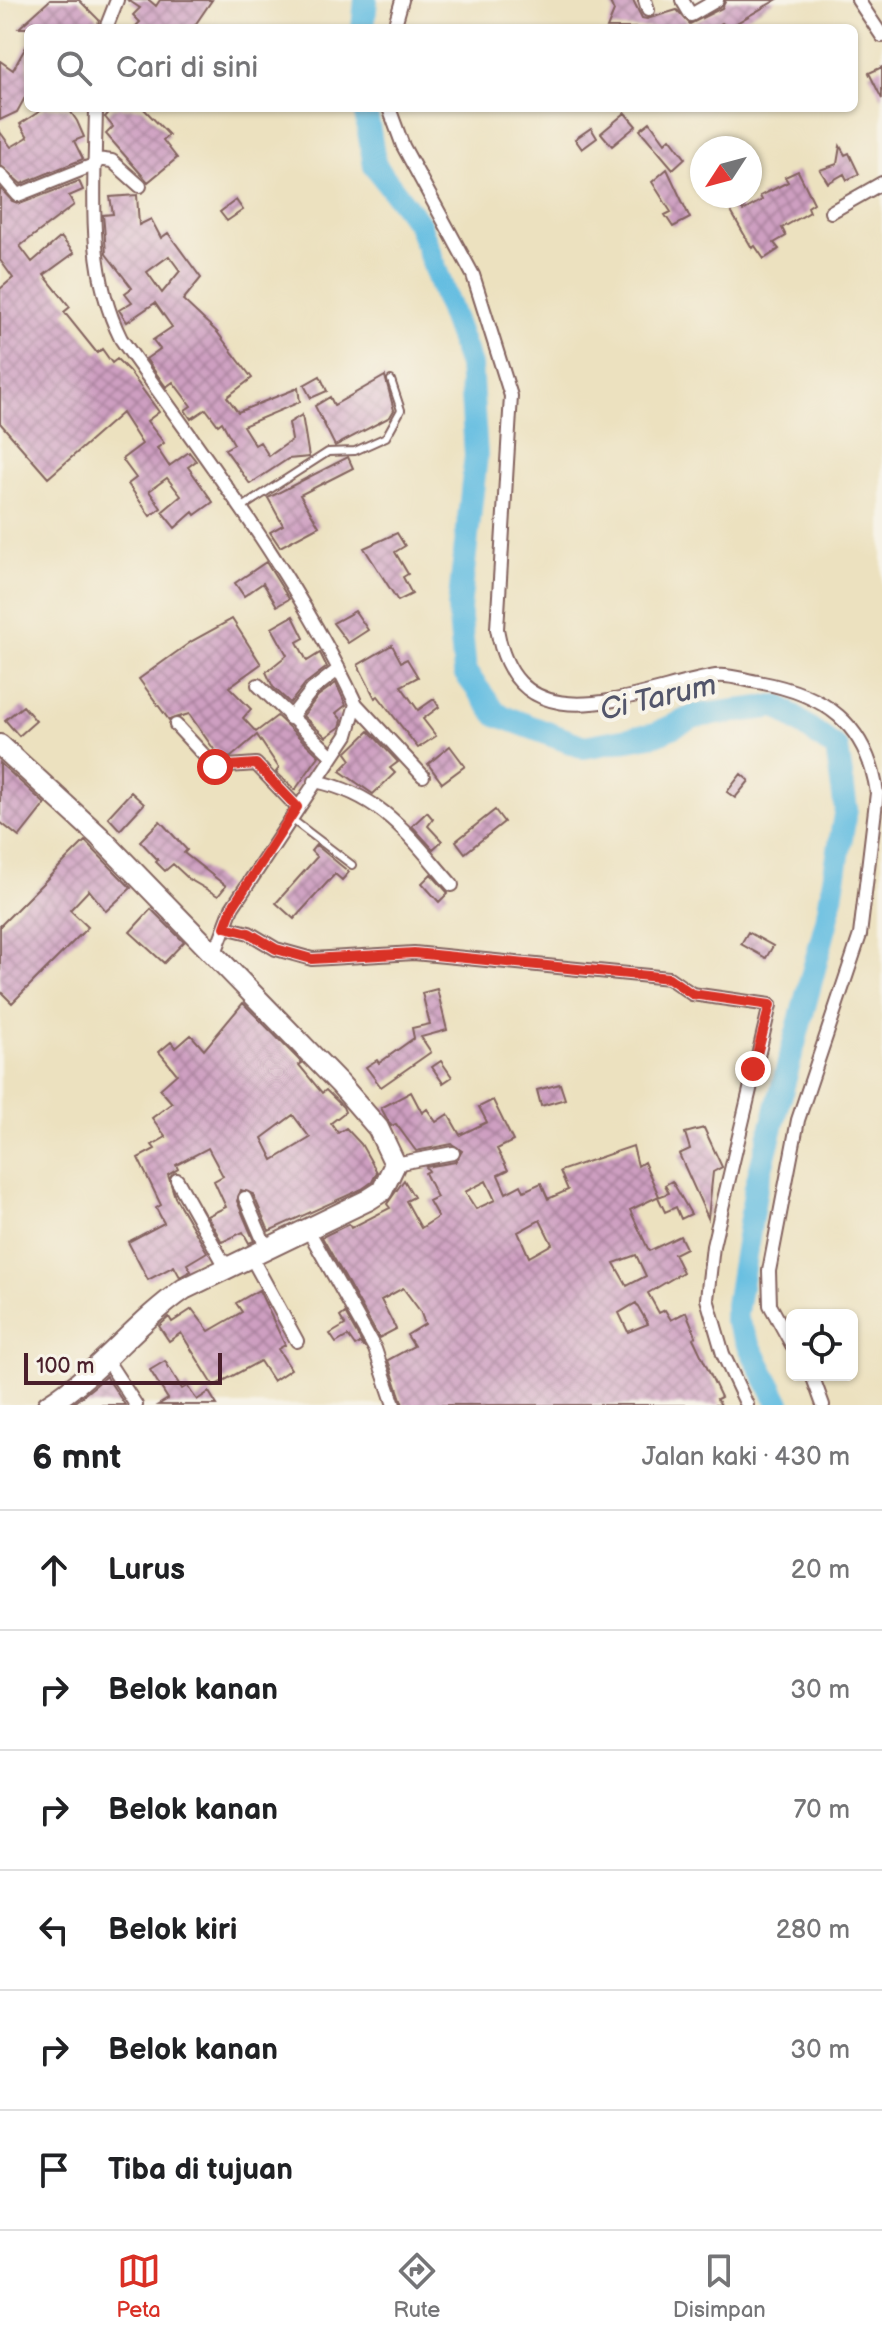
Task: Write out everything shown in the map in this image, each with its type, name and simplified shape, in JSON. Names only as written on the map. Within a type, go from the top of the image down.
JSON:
[{"type":"main road","points":[[0,745],[99,836],[340,1084],[378,1128],[395,1164],[382,1191],[348,1212],[258,1251],[166,1301],[55,1403]]},
{"type":"street","points":[[108,24],[117,0]]},
{"type":"street","points":[[395,24],[402,0]]},
{"type":"street","points":[[682,0],[687,13],[695,15],[717,0]]},
{"type":"street","points":[[858,0],[882,36]]},
{"type":"street","points":[[96,112],[95,245],[110,316],[121,339],[241,508],[339,669],[356,704],[423,776]]},
{"type":"street","points":[[390,112],[403,146],[473,275],[511,396],[497,629],[501,656],[513,675],[543,697],[578,706],[614,702],[719,675],[784,687],[813,696],[845,720],[865,747],[875,773],[877,793],[860,935],[798,1120],[769,1271],[770,1305],[786,1334]]},
{"type":"street","points":[[0,174],[18,195],[96,161],[112,161],[140,186]]},
{"type":"street","points":[[831,212],[882,183]]},
{"type":"street","points":[[290,718],[312,690],[339,669]]},
{"type":"street","points":[[258,685],[332,756]]},
{"type":"street","points":[[215,953],[232,908],[347,735],[356,704]]},
{"type":"street","points":[[176,725],[215,767],[251,762],[260,766],[294,812]]},
{"type":"street","points":[[315,781],[355,793],[384,809],[452,885]]},
{"type":"street","points":[[225,927],[249,933],[276,949],[312,959],[414,953],[669,978],[692,994],[770,1005],[713,1246],[707,1299],[723,1354],[747,1405]]},
{"type":"street","points":[[395,1164],[453,1153]]},
{"type":"street","points":[[177,1180],[226,1267]]},
{"type":"street","points":[[245,1198],[258,1251],[297,1341]]},
{"type":"street","points":[[307,1228],[375,1349],[394,1405]]},
{"type":"street","points":[[106,1359],[136,1405]]},
{"type":"street","points":[[816,1381],[823,1405]]},
{"type":"lane","points":[[241,508],[328,452],[355,451],[386,437],[401,410],[391,380]]},
{"type":"lane","points":[[294,812],[352,865]]},
{"type":"building","points":[[50,0],[79,0],[99,20],[98,24],[24,24],[24,28],[19,28]]},
{"type":"building","points":[[128,0],[149,0],[156,6],[160,0],[212,0],[196,24],[138,24],[140,22],[133,15],[140,8]]},
{"type":"building","points":[[609,0],[633,0],[642,18],[677,10],[690,24],[609,24],[614,11]]},
{"type":"building","points":[[726,0],[776,0],[735,24],[690,24],[722,8]]},
{"type":"building","points":[[24,50],[24,99],[17,112],[0,120],[0,61],[13,70]]},
{"type":"building","points":[[882,67],[882,99],[869,73]]},
{"type":"building","points":[[39,112],[71,112],[84,137],[74,141],[83,159],[21,184],[0,165],[0,132],[11,147],[28,137],[20,124]]},
{"type":"building","points":[[109,112],[147,112],[169,135],[163,140],[177,158],[148,182],[106,134],[113,127],[105,117]]},
{"type":"building","points":[[625,113],[636,126],[612,146],[601,133]]},
{"type":"building","points":[[650,122],[665,143],[670,138],[685,158],[673,169],[640,130]]},
{"type":"building","points":[[591,128],[597,138],[582,149],[575,139]]},
{"type":"building","points":[[840,146],[845,155],[849,153],[859,174],[847,180],[844,174],[828,183],[820,170],[837,164]]},
{"type":"building","points":[[667,169],[690,218],[673,227],[665,215],[671,212],[652,182]]},
{"type":"building","points":[[798,171],[814,203],[808,207],[810,212],[782,228],[786,236],[774,243],[779,249],[764,259],[755,246],[752,248],[729,208],[741,208],[743,211],[762,208],[762,195],[788,182],[785,177]]},
{"type":"building","points":[[79,181],[83,190],[69,196],[74,205],[20,246],[32,262],[61,237],[74,253],[44,275],[70,307],[64,312],[97,353],[102,349],[112,363],[117,359],[129,371],[159,412],[147,421],[164,443],[157,448],[169,466],[189,452],[196,461],[188,467],[213,502],[195,515],[193,512],[175,528],[162,512],[181,496],[167,478],[149,491],[161,508],[150,516],[128,484],[136,478],[122,459],[142,444],[122,413],[48,478],[0,423],[0,289],[13,278],[0,260],[0,188],[12,201],[20,204]]},
{"type":"building","points":[[137,195],[139,225],[151,219],[161,238],[168,233],[201,278],[183,300],[217,332],[252,378],[227,397],[238,412],[298,388],[300,402],[243,426],[255,445],[260,442],[269,456],[292,440],[289,423],[302,415],[309,457],[288,459],[250,484],[225,449],[234,444],[222,422],[218,425],[206,409],[191,419],[185,410],[191,406],[173,382],[166,387],[146,359],[160,349],[153,340],[172,327],[155,303],[127,322],[119,310],[132,302],[125,293],[132,288],[106,254],[103,215],[113,214],[110,197]],"holes":[[[169,256],[180,271],[162,293],[147,272]]]},
{"type":"building","points":[[236,200],[243,210],[227,221],[220,212]]},
{"type":"building","points":[[320,376],[327,391],[311,398],[304,385]]},
{"type":"building","points":[[385,376],[394,410],[390,417],[335,446],[315,406],[330,397],[334,405]]},
{"type":"building","points":[[348,457],[353,468],[300,495],[319,526],[280,547],[270,532],[283,525],[268,498]]},
{"type":"building","points":[[397,533],[405,546],[395,552],[408,574],[403,577],[412,594],[398,601],[364,548]]},
{"type":"building","points":[[266,562],[289,599],[277,606],[263,583],[244,596],[235,583]]},
{"type":"building","points":[[355,611],[368,630],[348,643],[333,623]]},
{"type":"building","points":[[293,616],[304,638],[297,642],[307,661],[320,653],[327,667],[305,684],[290,703],[273,687],[266,672],[287,655],[272,628]]},
{"type":"building","points":[[232,619],[261,664],[229,687],[251,709],[243,718],[256,732],[277,716],[319,756],[295,790],[276,772],[279,768],[257,735],[231,757],[220,758],[189,714],[169,720],[139,679],[192,641]]},
{"type":"building","points":[[392,645],[401,662],[407,659],[418,677],[401,686],[418,710],[434,699],[439,707],[423,719],[436,736],[418,748],[378,696],[375,698],[358,665]]},
{"type":"building","points":[[336,683],[346,705],[336,713],[342,720],[340,727],[326,737],[303,716],[318,696]]},
{"type":"building","points":[[23,706],[36,721],[19,736],[5,720]]},
{"type":"building","points":[[369,731],[398,762],[390,768],[395,773],[373,794],[340,771],[351,760],[346,753]]},
{"type":"building","points":[[450,746],[465,766],[442,783],[428,764]]},
{"type":"building","points":[[0,763],[45,804],[19,837],[0,822]]},
{"type":"building","points":[[741,774],[749,781],[735,798],[727,792]]},
{"type":"building","points":[[131,792],[144,804],[120,830],[108,817]]},
{"type":"building","points":[[495,810],[504,822],[465,853],[456,841]]},
{"type":"building","points":[[427,812],[433,819],[428,826],[442,841],[433,849],[412,826]]},
{"type":"building","points":[[160,821],[187,850],[184,853],[226,886],[218,896],[189,879],[173,864],[165,871],[156,862],[158,860],[140,841]]},
{"type":"building","points":[[85,841],[131,888],[106,911],[89,890],[70,910],[88,927],[12,1003],[0,991],[0,926]]},
{"type":"building","points":[[316,845],[349,872],[342,880],[335,874],[294,919],[276,903],[317,857],[311,851]]},
{"type":"building","points":[[431,874],[448,893],[439,902],[422,883]]},
{"type":"building","points":[[151,909],[184,942],[164,963],[130,932]]},
{"type":"building","points":[[748,932],[773,946],[766,958],[741,944]]},
{"type":"building","points":[[437,989],[447,1030],[421,1037],[431,1052],[381,1087],[366,1067],[377,1060],[379,1063],[414,1038],[412,1028],[430,1024],[422,993]]},
{"type":"building","points":[[243,1003],[302,1063],[299,1065],[322,1093],[326,1090],[343,1107],[345,1112],[331,1123],[338,1133],[346,1128],[361,1144],[377,1172],[372,1182],[362,1189],[269,1231],[253,1194],[241,1190],[237,1201],[254,1241],[249,1243],[243,1232],[222,1242],[207,1216],[226,1207],[214,1181],[223,1176],[208,1148],[176,1165],[178,1169],[168,1175],[175,1197],[207,1252],[187,1264],[191,1271],[180,1277],[174,1266],[148,1280],[128,1242],[164,1223],[156,1208],[161,1205],[138,1158],[155,1149],[152,1145],[166,1137],[152,1118],[172,1103],[160,1089],[177,1074],[159,1052],[171,1042],[176,1048],[191,1035],[204,1050]],"holes":[[[293,1115],[310,1138],[273,1160],[262,1138]]]},
{"type":"building","points":[[441,1061],[452,1077],[443,1083],[432,1067]]},
{"type":"building","points":[[560,1084],[565,1099],[541,1106],[537,1090]]},
{"type":"building","points":[[411,1092],[422,1113],[427,1109],[436,1122],[448,1114],[460,1135],[487,1122],[479,1107],[493,1100],[513,1141],[497,1149],[508,1170],[498,1175],[506,1193],[521,1185],[524,1191],[541,1183],[548,1199],[568,1190],[560,1171],[633,1146],[638,1166],[644,1162],[659,1196],[630,1210],[649,1251],[680,1236],[686,1248],[674,1254],[683,1272],[648,1293],[659,1313],[665,1310],[671,1320],[686,1312],[696,1336],[693,1338],[721,1397],[717,1399],[721,1405],[403,1405],[388,1360],[414,1346],[407,1335],[425,1324],[420,1311],[403,1288],[381,1300],[396,1329],[379,1338],[322,1237],[349,1224],[351,1228],[390,1208],[387,1204],[404,1180],[414,1197],[406,1201],[421,1228],[438,1217],[429,1201],[437,1197],[425,1173],[429,1171],[426,1167],[455,1162],[462,1151],[452,1144],[416,1151],[396,1124],[391,1126],[381,1108]],"holes":[[[486,1181],[495,1200],[476,1209],[465,1192]],[[540,1220],[552,1244],[529,1257],[518,1232]],[[636,1255],[646,1276],[627,1286],[614,1263]],[[636,1303],[648,1324],[628,1332],[619,1313]]]},
{"type":"building","points":[[704,1128],[722,1167],[713,1172],[708,1218],[679,1154],[690,1149],[685,1133]]},
{"type":"building","points":[[672,1181],[691,1214],[681,1219],[676,1207],[665,1212],[658,1197],[669,1193],[665,1185]]},
{"type":"building","points":[[259,1290],[285,1345],[278,1349],[291,1369],[273,1381],[260,1361],[214,1386],[181,1333],[169,1341],[159,1326],[169,1317],[172,1322],[192,1309],[209,1331],[242,1312],[236,1303]]},
{"type":"building","points":[[345,1313],[364,1347],[360,1343],[355,1346],[348,1336],[336,1343],[330,1334],[345,1325],[340,1317]]},
{"type":"building","points":[[165,1361],[182,1389],[187,1386],[197,1400],[209,1392],[217,1405],[158,1405],[168,1399],[150,1370]]},
{"type":"building","points":[[106,1376],[125,1405],[71,1405],[96,1385]]},
{"type":"waterway","name":"Ci Tarum","points":[[363,24],[366,0]]},
{"type":"waterway","name":"Ci Tarum","points":[[366,112],[375,166],[419,224],[470,365],[476,456],[459,608],[465,672],[496,714],[584,747],[656,734],[695,716],[778,706],[837,749],[846,809],[827,920],[756,1187],[735,1318],[780,1405]]},
{"type":"route","points":[[215,767],[256,764],[297,807],[232,908],[225,927],[249,933],[276,949],[312,959],[414,953],[669,978],[692,994],[770,1005],[753,1069]]}]
